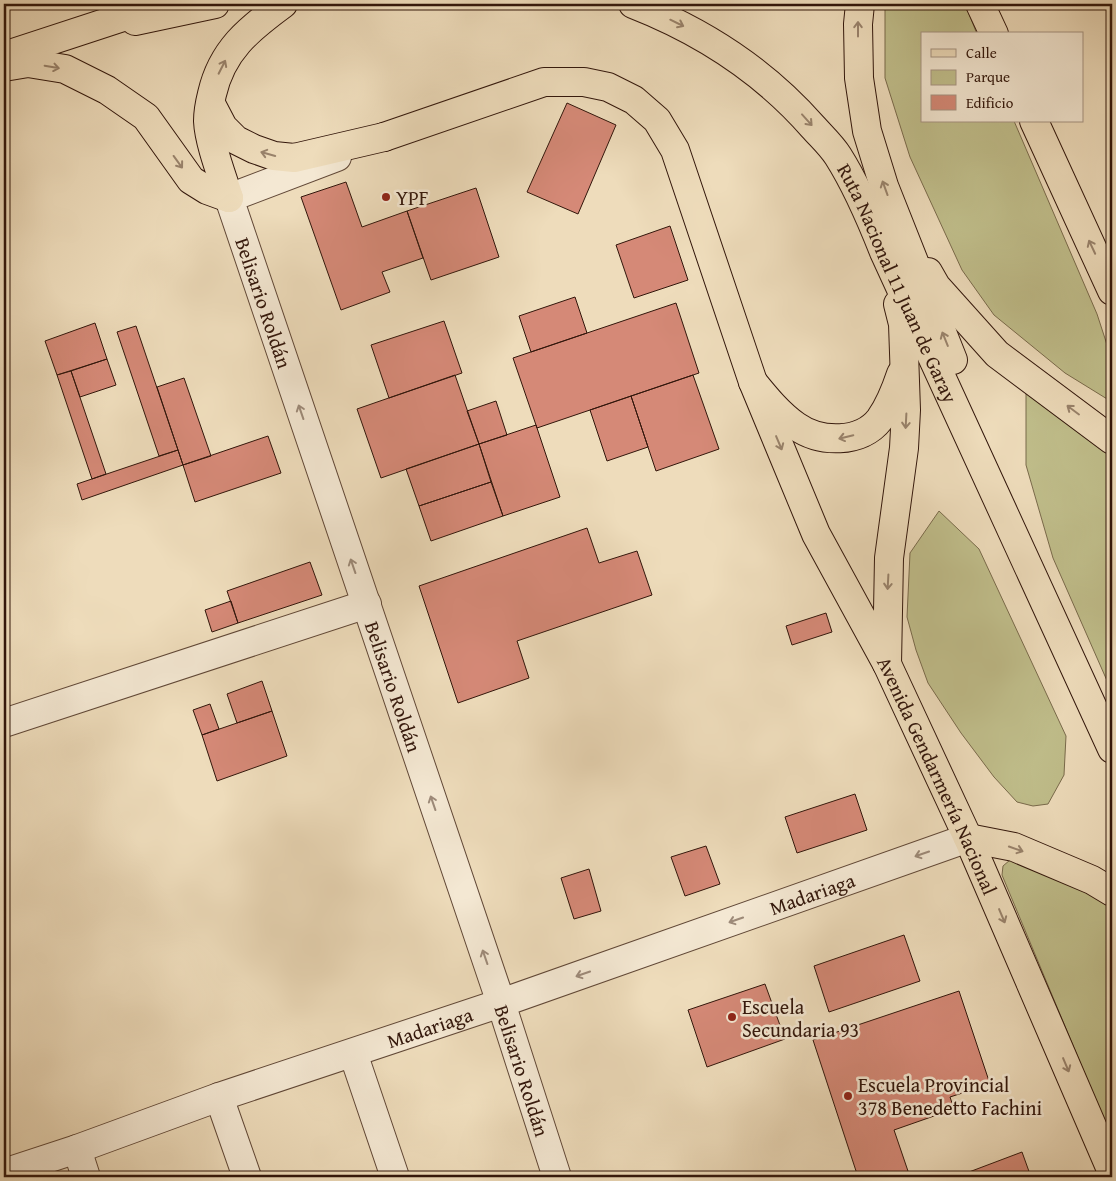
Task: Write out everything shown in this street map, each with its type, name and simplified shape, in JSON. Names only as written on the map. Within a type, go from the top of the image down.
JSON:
[{"type":"main road","points":[[77,33],[121,11],[154,4]]},
{"type":"main road","points":[[4,56],[77,33],[215,4]]},
{"type":"main road","points":[[229,198],[211,138],[208,120],[215,80],[229,52],[253,27],[283,4]]},
{"type":"main road","name":"Ruta Nacional 11 Juan de Garay","points":[[632,4],[656,13],[700,35],[738,59],[769,83],[802,115],[837,154],[866,208],[884,252],[1066,645],[1112,749]]},
{"type":"main road","name":"Ruta Nacional 11 Juan de Garay","points":[[860,4],[858,24],[859,78],[867,131],[884,186],[1066,645]]},
{"type":"main road","points":[[980,4],[993,32]]},
{"type":"main road","points":[[4,67],[28,62],[65,70],[107,90],[146,117],[191,180],[207,190],[229,198]]},
{"type":"main road","name":"Avenida Gendarmería Nacional","points":[[210,102],[223,127],[236,140],[274,156],[294,158],[384,137],[544,82],[584,82],[608,87],[634,100],[657,120],[675,150],[753,382],[816,534],[887,664],[968,838],[1112,1172]]},
{"type":"main road","points":[[1034,122],[1112,291]]},
{"type":"main road","points":[[901,229],[936,286],[997,354],[1112,440]]},
{"type":"main road","points":[[884,252],[903,324],[906,410],[904,448],[889,558],[887,664]]},
{"type":"main road","points":[[753,382],[777,411],[798,427],[817,436],[841,439],[864,432],[879,420],[893,397],[905,363]]},
{"type":"main road","points":[[968,838],[1014,847],[1092,880],[1112,892]]},
{"type":"street","points":[[229,198],[384,137]]},
{"type":"street","name":"Belisario Roldán","points":[[229,198],[557,1177]]},
{"type":"street","points":[[4,722],[366,604]]},
{"type":"street","name":"Madariaga","points":[[4,1173],[77,1149],[219,1097],[500,1003],[968,838]]},
{"type":"street","points":[[352,1053],[395,1177]]},
{"type":"street","points":[[219,1097],[247,1177]]},
{"type":"street","points":[[77,1149],[86,1177]]},
{"type":"green space","points":[[886,4],[965,4],[976,32],[921,32],[921,122],[1014,122],[1097,314],[1112,360],[1112,402],[1065,373],[994,315],[962,270],[910,157],[885,78]]},
{"type":"green space","points":[[1026,393],[1067,419],[1112,453],[1112,692],[1053,558],[1026,465]]},
{"type":"green space","points":[[939,511],[979,549],[1066,736],[1064,775],[1048,804],[1033,806],[1017,802],[994,777],[961,733],[928,683],[907,617],[910,553]]},
{"type":"green space","points":[[1023,857],[1083,882],[1112,906],[1112,1139],[1002,875],[1003,866],[1010,860]]},
{"type":"building","points":[[567,103],[616,125],[578,214],[527,192]]},
{"type":"building","points":[[346,182],[362,227],[407,211],[423,258],[382,272],[390,292],[341,310],[301,197]]},
{"type":"building","points":[[476,188],[499,257],[431,280],[407,211]]},
{"type":"building","points":[[670,226],[688,280],[634,298],[616,245]]},
{"type":"building","points":[[575,297],[587,333],[531,352],[519,316]]},
{"type":"building","points":[[676,303],[699,373],[537,428],[513,358]]},
{"type":"building","points":[[444,321],[462,373],[389,398],[371,345]]},
{"type":"building","points":[[95,323],[107,359],[57,375],[45,341]]},
{"type":"building","points":[[136,326],[178,450],[159,456],[117,332]]},
{"type":"building","points":[[107,359],[116,385],[80,397],[71,371]]},
{"type":"building","points":[[71,371],[106,474],[92,479],[57,375]]},
{"type":"building","points":[[455,375],[479,444],[381,478],[357,409]]},
{"type":"building","points":[[693,375],[719,449],[656,471],[631,396]]},
{"type":"building","points":[[184,378],[211,456],[183,465],[157,387]]},
{"type":"building","points":[[631,396],[648,447],[607,461],[590,410]]},
{"type":"building","points":[[496,401],[507,435],[479,444],[467,411]]},
{"type":"building","points":[[536,425],[560,497],[503,516],[479,444]]},
{"type":"building","points":[[268,436],[281,473],[195,502],[183,465]]},
{"type":"building","points":[[479,444],[491,482],[419,506],[406,469]]},
{"type":"building","points":[[178,450],[183,465],[82,500],[77,484]]},
{"type":"building","points":[[491,482],[503,516],[431,541],[419,506]]},
{"type":"building","points":[[587,528],[599,563],[637,551],[652,595],[517,641],[529,678],[458,703],[419,586]]},
{"type":"building","points":[[310,562],[322,595],[238,623],[227,591]]},
{"type":"building","points":[[231,601],[238,623],[212,632],[205,610]]},
{"type":"building","points":[[826,613],[832,632],[792,645],[786,626]]},
{"type":"building","points":[[262,681],[272,711],[237,723],[227,694]]},
{"type":"building","points":[[210,704],[219,729],[202,735],[193,710]]},
{"type":"building","points":[[272,711],[287,756],[217,781],[202,735]]},
{"type":"building","points":[[855,794],[867,830],[797,853],[785,817]]},
{"type":"building","points":[[706,846],[720,884],[685,896],[671,857]]},
{"type":"building","points":[[589,869],[601,911],[574,919],[561,878]]},
{"type":"building","points":[[904,935],[920,981],[829,1012],[814,966]]},
{"type":"building","points":[[765,984],[785,1039],[707,1067],[688,1010]]},
{"type":"building","points":[[959,991],[990,1084],[950,1097],[954,1109],[894,1130],[910,1177],[858,1177],[813,1040]]},
{"type":"building","points":[[1022,1152],[1031,1177],[971,1177],[969,1172]]},
{"type":"place","name":"YPF","points":[[386,197]]},
{"type":"place","name":"Escuela Secundaria 93","points":[[732,1017]]},
{"type":"place","name":"Escuela Provincial 378 Benedetto Fachini","points":[[848,1096]]}]
